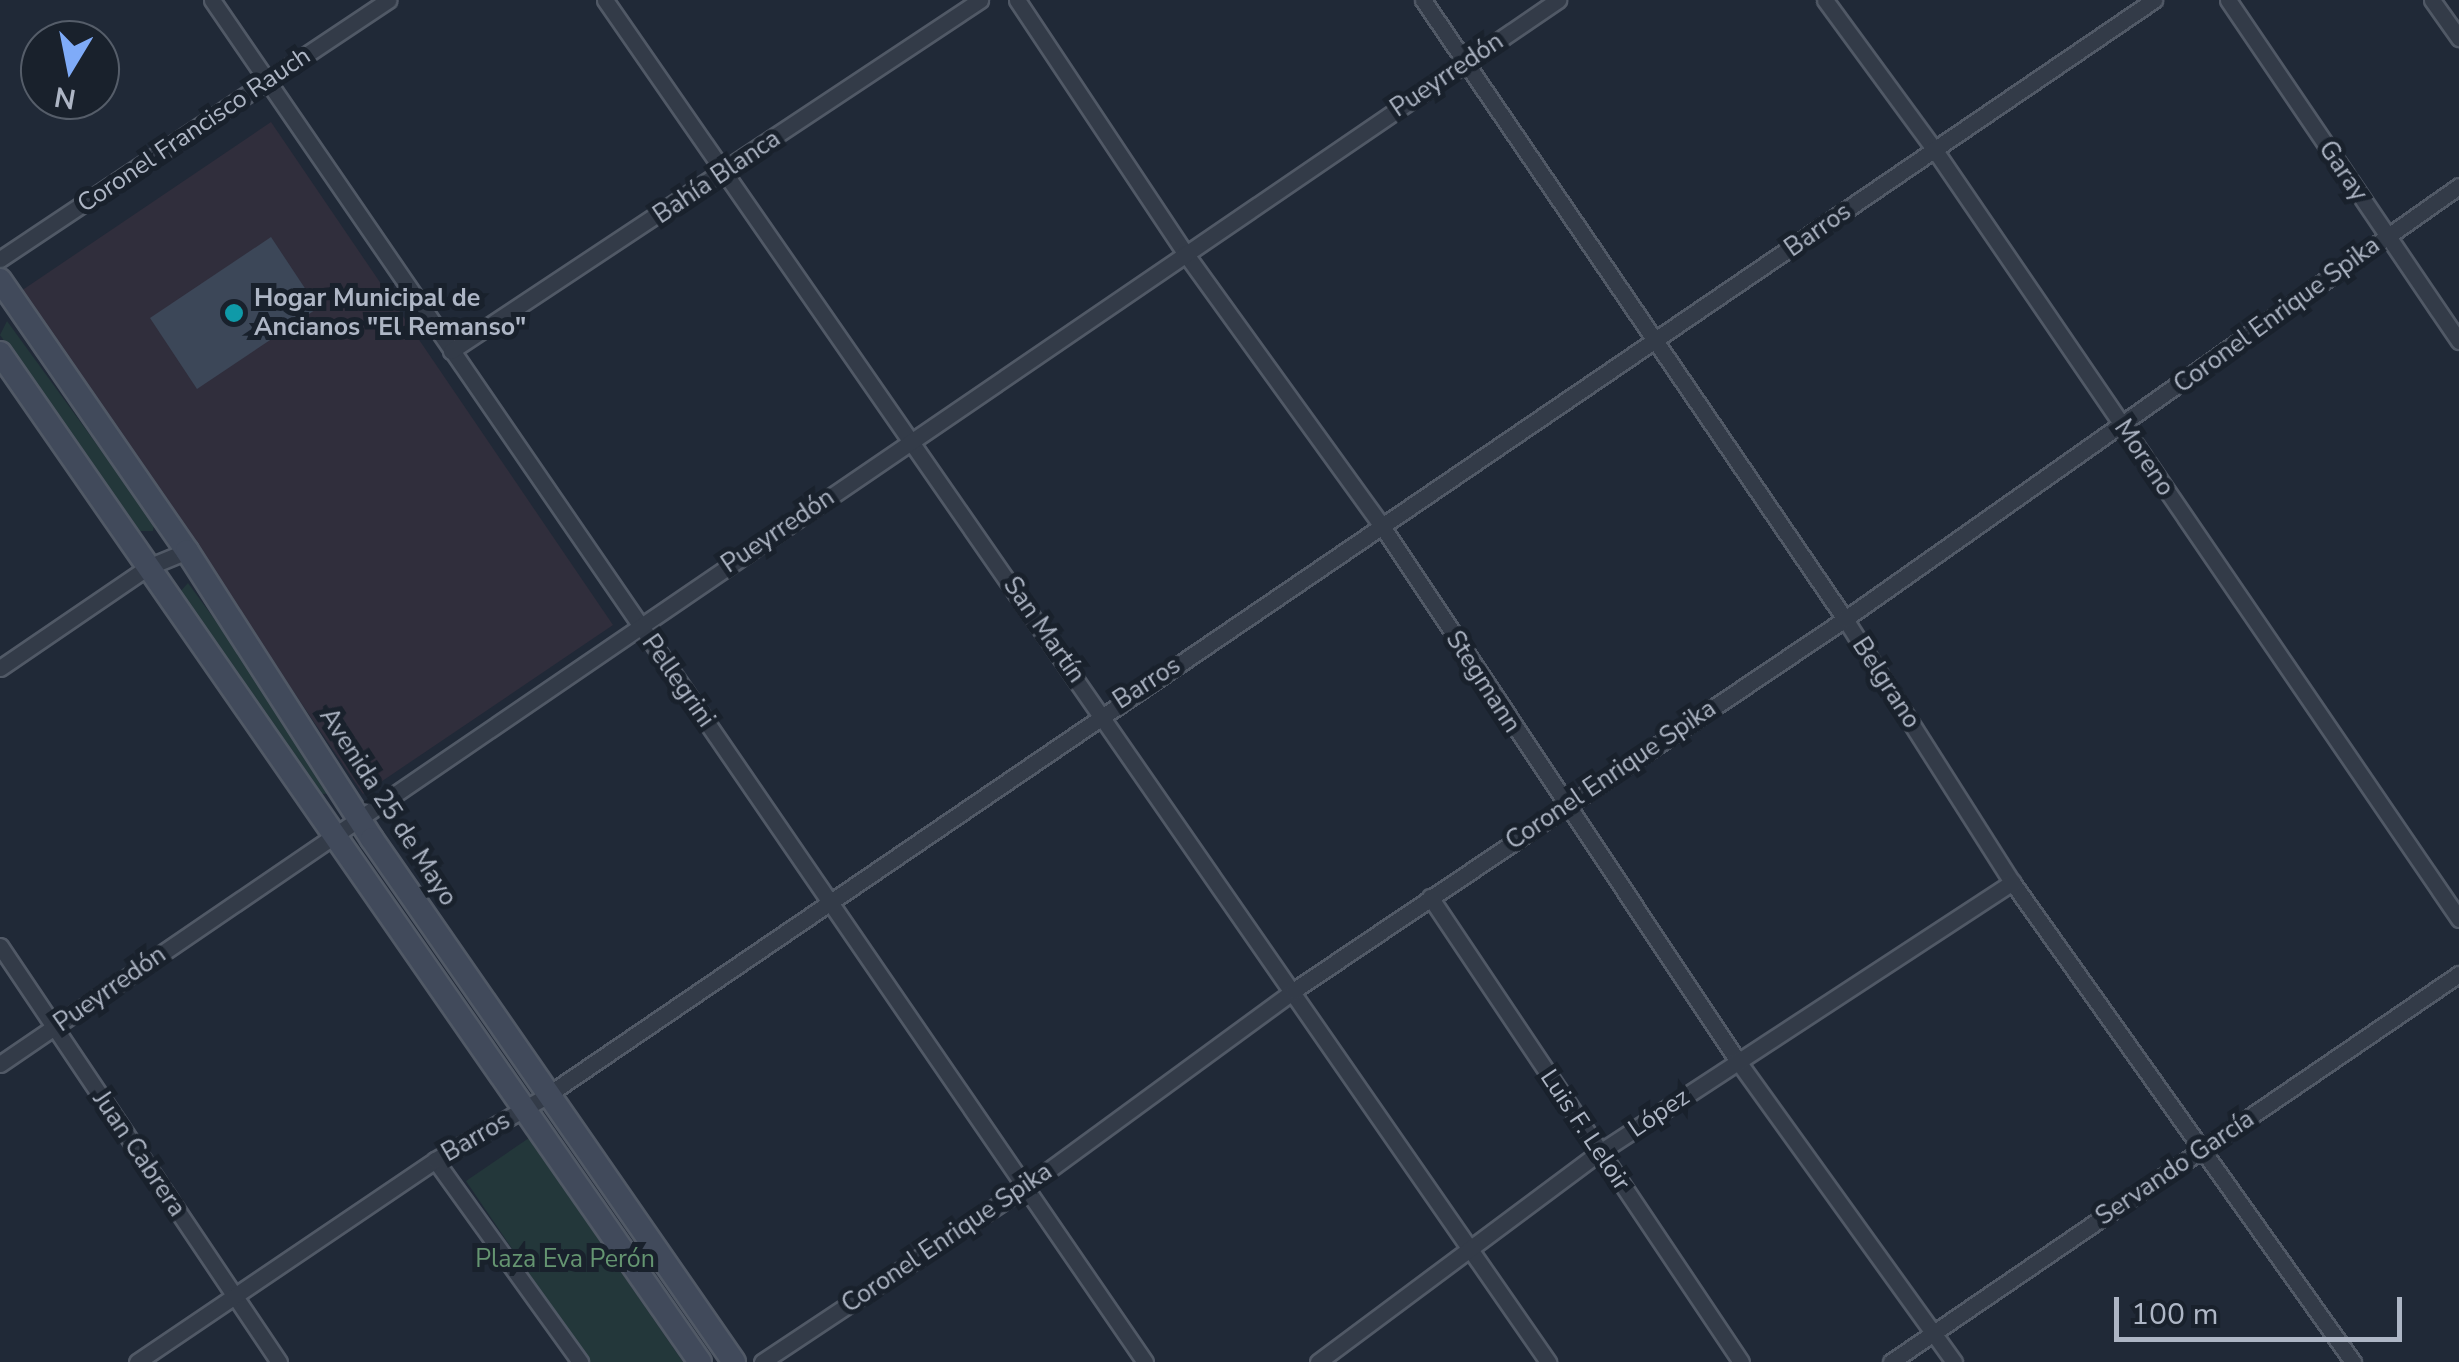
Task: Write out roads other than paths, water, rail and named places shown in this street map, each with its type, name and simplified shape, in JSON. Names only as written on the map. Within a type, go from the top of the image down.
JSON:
[{"type":"main road","name":"Avenida 25 de Mayo","points":[[0,280],[188,551],[548,1094],[734,1362]]},
{"type":"main road","points":[[0,353],[700,1362]]},
{"type":"street","name":"Pellegrini","points":[[212,0],[1144,1362]]},
{"type":"street","name":"Coronel Francisco Rauch","points":[[0,259],[388,0]]},
{"type":"street","name":"San Martín","points":[[604,0],[1102,712],[1548,1362]]},
{"type":"street","name":"Bahía Blanca","points":[[451,351],[980,0]]},
{"type":"street","name":"Stegmann","points":[[1017,0],[1185,253],[1384,529],[1564,807],[1737,1060],[1954,1362]]},
{"type":"street","name":"Belgrano","points":[[1423,0],[1844,619],[2012,882],[2353,1362]]},
{"type":"street","name":"Pueyrredón","points":[[0,1064],[330,832],[361,815],[1558,0]]},
{"type":"street","name":"Moreno","points":[[1825,0],[1934,149],[2459,919]]},
{"type":"street","name":"Barros","points":[[138,1362],[435,1160],[548,1094],[1102,712],[1384,529],[1657,344],[2154,0]]},
{"type":"street","name":"Garay","points":[[2228,0],[2459,341]]},
{"type":"street","points":[[2432,0],[2459,38]]},
{"type":"street","name":"Coronel Enrique Spika","points":[[762,1362],[1027,1186],[1293,991],[1844,619],[2459,186]]},
{"type":"street","points":[[0,668],[148,567],[188,551]]},
{"type":"street","name":"López","points":[[1318,1362],[1600,1152],[2012,882]]},
{"type":"street","name":"Luis F. Leloir","points":[[1430,897],[1741,1362]]},
{"type":"street","name":"Juan Cabrera","points":[[0,946],[279,1362]]},
{"type":"street","name":"Servando García","points":[[1891,1362],[2459,974]]},
{"type":"street","points":[[435,1160],[580,1362]]},
{"type":"place","name":"Hogar Municipal de Ancianos \"El Remanso\"","points":[[234,313]]},
{"type":"park label","name":"Plaza Eva Perón","points":[[565,1259]]}]
